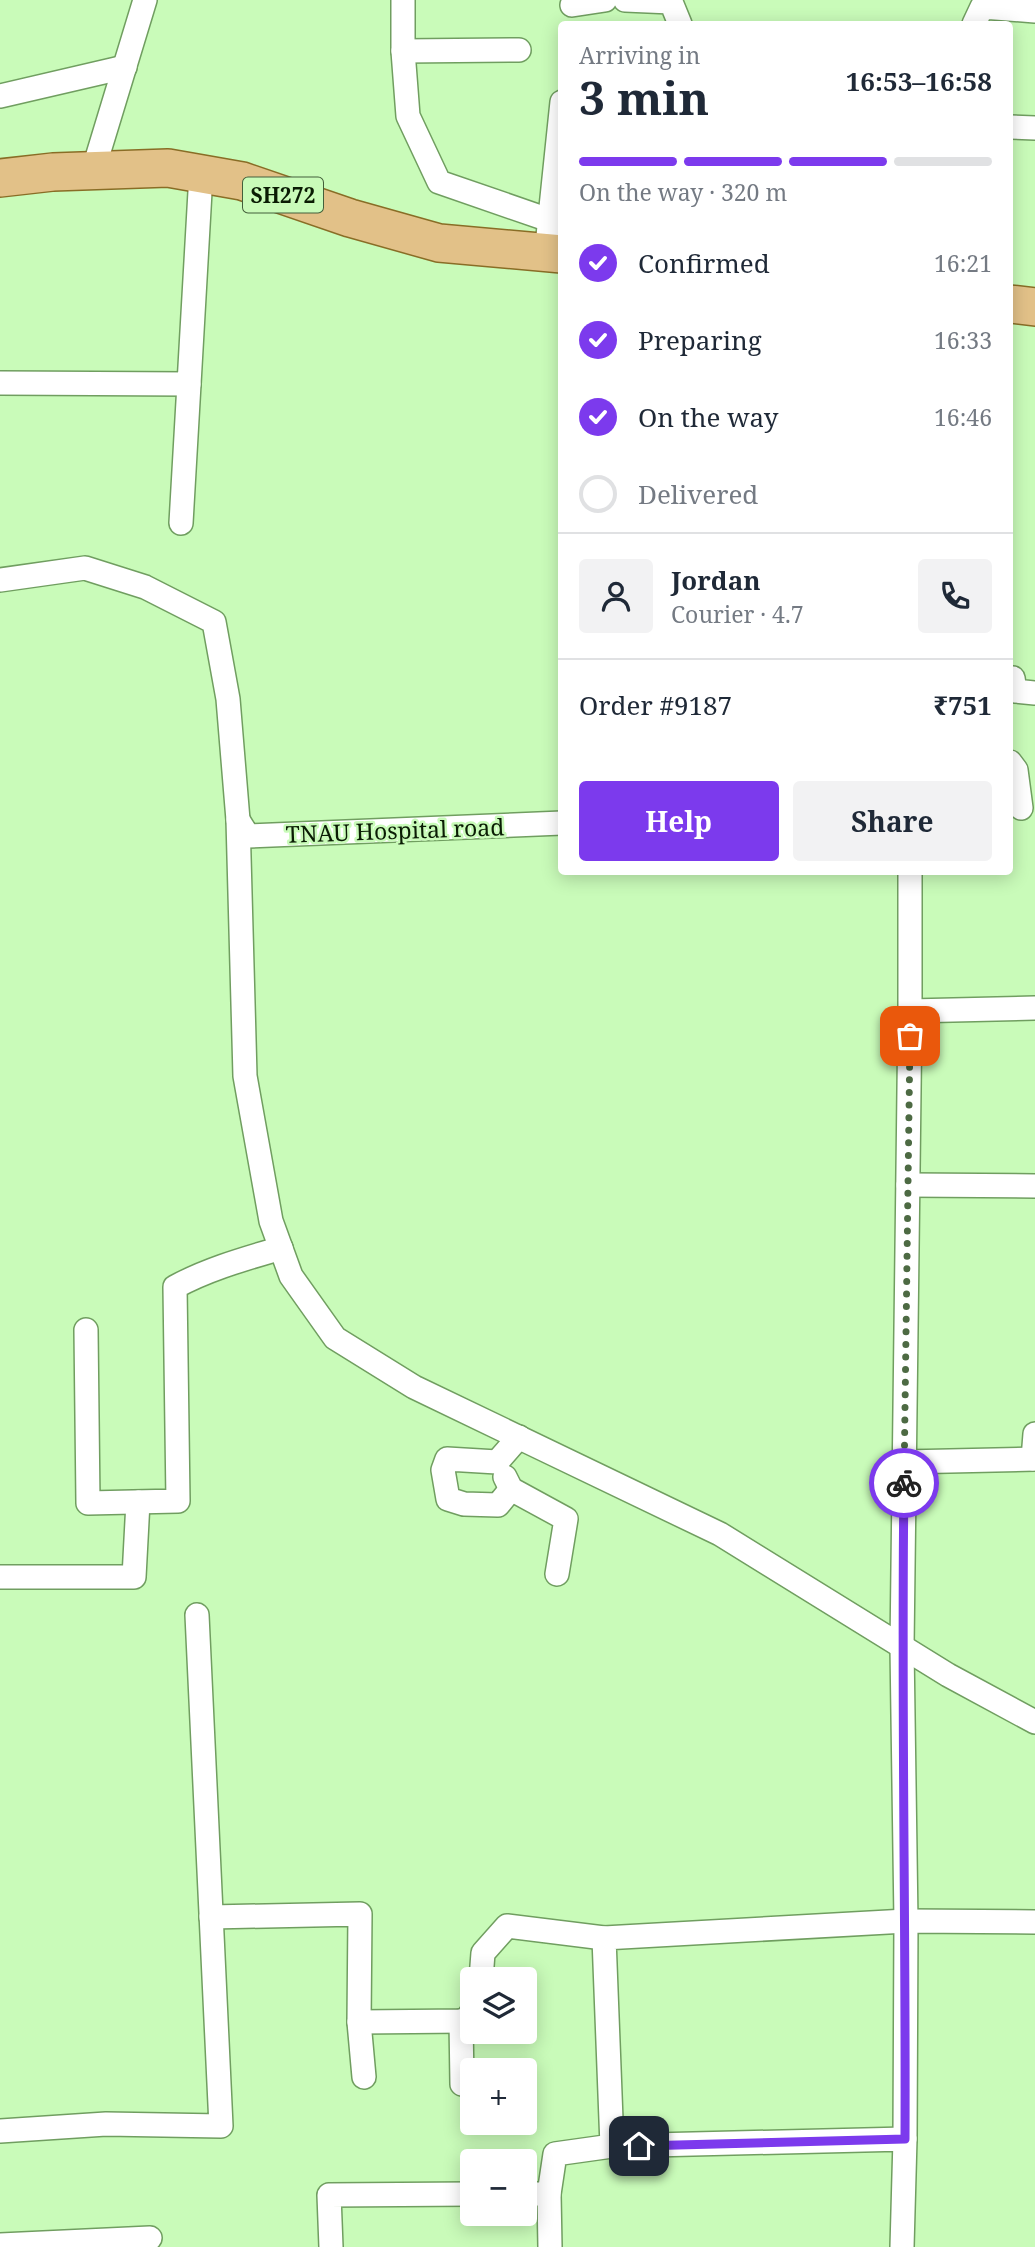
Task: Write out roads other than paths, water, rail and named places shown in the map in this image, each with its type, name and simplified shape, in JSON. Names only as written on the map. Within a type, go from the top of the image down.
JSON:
[{"type":"main road","name":"SH272","points":[[0,178],[53,172],[168,168],[242,181],[350,218],[439,243],[552,242]]},
{"type":"main road","points":[[1013,304],[1035,307]]},
{"type":"street","points":[[93,171],[145,0]]},
{"type":"street","points":[[403,0],[402,51],[408,116],[439,182],[552,242],[558,158]]},
{"type":"street","points":[[571,10],[606,0]]},
{"type":"street","points":[[625,0],[671,2],[679,21]]},
{"type":"street","points":[[975,21],[982,7],[1035,11]]},
{"type":"street","points":[[402,51],[519,50]]},
{"type":"street","points":[[0,96],[125,67]]},
{"type":"street","points":[[1013,127],[1035,128]]},
{"type":"street","points":[[181,523],[201,174]]},
{"type":"street","points":[[0,383],[189,384]]},
{"type":"street","points":[[0,580],[85,568],[145,587],[214,622],[228,699],[238,820],[245,1076],[271,1222],[291,1276],[335,1338],[414,1387],[720,1534],[902,1647],[1035,1722]]},
{"type":"street","points":[[1013,678],[1015,691],[1035,693]]},
{"type":"street","points":[[1013,766],[1022,808]]},
{"type":"street","name":"TNAU Hospital road","points":[[238,820],[248,836],[558,823]]},
{"type":"street","points":[[902,2247],[906,1922],[902,1647],[910,1011],[909,875]]},
{"type":"street","points":[[910,1011],[1035,1008]]},
{"type":"street","points":[[908,1185],[1035,1186]]},
{"type":"street","points":[[86,1330],[88,1503],[178,1501],[175,1287],[192,1277],[230,1263],[281,1248]]},
{"type":"street","points":[[904,1462],[1034,1459],[1035,1434]]},
{"type":"street","points":[[497,1462],[519,1437]]},
{"type":"street","points":[[497,1462],[446,1459],[443,1470],[448,1499],[464,1504],[498,1505],[511,1489]]},
{"type":"street","points":[[497,1462],[511,1489],[566,1519],[557,1573]]},
{"type":"street","points":[[0,1577],[134,1577],[138,1502]]},
{"type":"street","points":[[0,2131],[106,2124],[221,2126],[197,1615]]},
{"type":"street","points":[[211,1917],[360,1914],[359,2022],[364,2077]]},
{"type":"street","points":[[482,1967],[483,1953],[507,1926],[604,1938],[906,1922],[1035,1922]]},
{"type":"street","points":[[604,1938],[612,2146]]},
{"type":"street","points":[[359,2022],[460,2016]]},
{"type":"street","points":[[550,2247],[549,2193],[555,2154],[612,2146],[905,2139]]},
{"type":"street","points":[[537,2194],[549,2193]]},
{"type":"street","points":[[331,2247],[329,2195],[460,2194]]},
{"type":"street","points":[[0,2245],[150,2238]]}]
